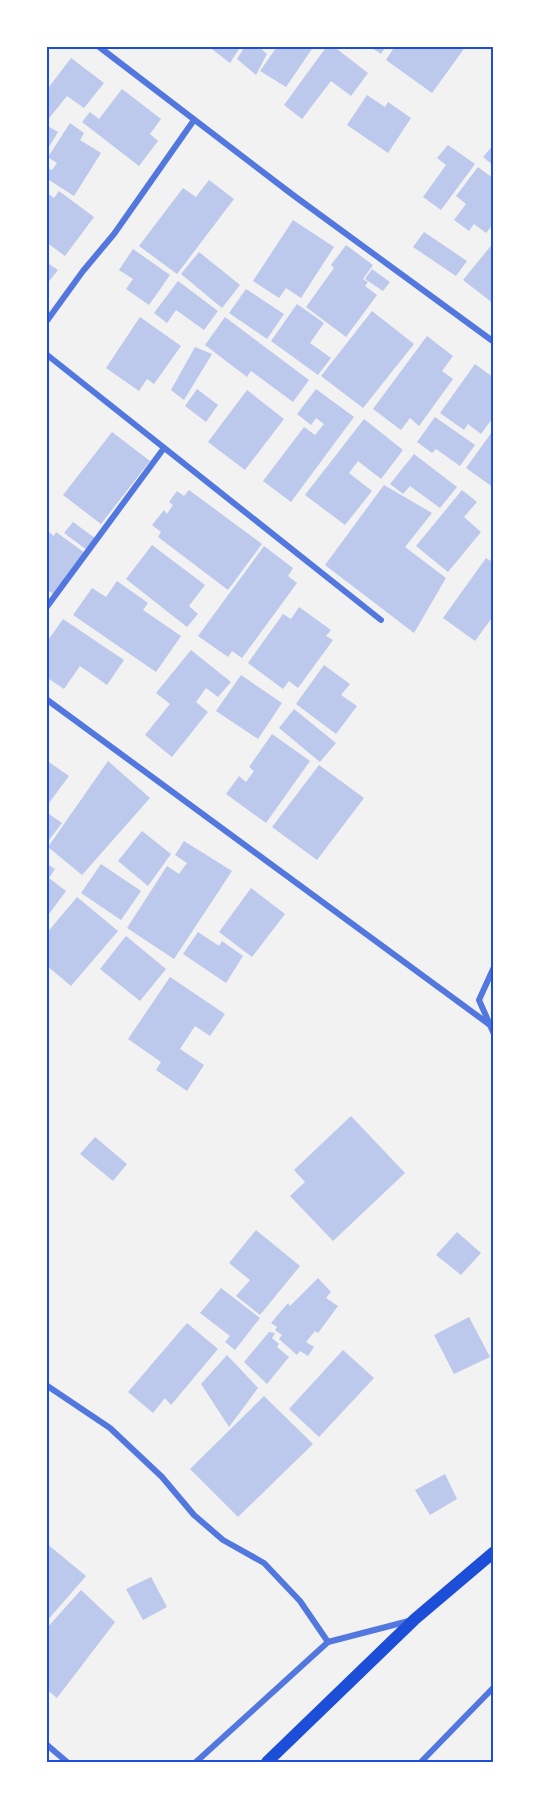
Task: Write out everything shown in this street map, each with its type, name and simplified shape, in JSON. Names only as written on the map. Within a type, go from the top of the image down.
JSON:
[{"type":"main road","points":[[267,1762],[415,1619],[494,1552]]},
{"type":"street","points":[[98,46],[494,342]]},
{"type":"street","points":[[46,322],[83,271],[114,234],[194,120]]},
{"type":"street","points":[[46,354],[381,620]]},
{"type":"street","points":[[46,608],[165,448]]},
{"type":"street","points":[[46,699],[490,1025]]},
{"type":"street","points":[[494,967],[480,1000],[494,1034]]},
{"type":"street","points":[[46,1385],[110,1428],[162,1478],[194,1515],[223,1540],[264,1563],[300,1601],[328,1642]]},
{"type":"street","points":[[196,1762],[328,1642],[415,1619]]},
{"type":"street","points":[[421,1762],[494,1687]]},
{"type":"street","points":[[46,1744],[67,1762]]},
{"type":"building","points":[[208,46],[241,46],[230,63]]},
{"type":"building","points":[[245,46],[258,46],[267,54],[256,75],[237,59]]},
{"type":"building","points":[[273,46],[314,46],[286,87],[260,71],[276,48]]},
{"type":"building","points":[[327,46],[333,46],[368,73],[351,96],[331,81],[302,119],[284,105]]},
{"type":"building","points":[[369,46],[386,46],[381,54]]},
{"type":"building","points":[[395,46],[466,46],[432,93],[386,60]]},
{"type":"building","points":[[71,58],[104,83],[84,108],[67,96],[46,122],[46,91]]},
{"type":"building","points":[[122,89],[161,119],[150,134],[158,141],[139,166],[82,122],[90,112],[99,119]]},
{"type":"building","points":[[367,95],[385,107],[388,102],[411,118],[388,153],[347,125]]},
{"type":"building","points":[[70,123],[84,133],[80,140],[101,153],[74,196],[46,178],[46,167],[52,170],[57,163],[48,157]]},
{"type":"building","points":[[46,125],[58,132],[46,152]]},
{"type":"building","points":[[494,144],[494,166],[483,157]]},
{"type":"building","points":[[448,145],[475,164],[441,210],[423,197],[446,165],[437,158]]},
{"type":"building","points":[[478,167],[494,179],[494,223],[486,233],[474,224],[469,231],[454,220],[466,204],[456,196]]},
{"type":"building","points":[[209,180],[234,199],[177,274],[139,246],[183,188],[196,197]]},
{"type":"building","points":[[59,191],[94,217],[65,256],[46,242],[46,192],[54,198]]},
{"type":"building","points":[[293,220],[334,247],[301,298],[286,288],[279,298],[253,281]]},
{"type":"building","points":[[424,232],[467,261],[456,276],[413,247]]},
{"type":"building","points":[[494,242],[494,304],[463,280]]},
{"type":"building","points":[[346,245],[373,265],[363,279],[368,282],[365,286],[377,295],[346,337],[306,307],[334,268],[331,265]]},
{"type":"building","points":[[133,249],[170,275],[149,305],[126,289],[133,279],[119,270]]},
{"type":"building","points":[[199,252],[240,285],[222,308],[181,274]]},
{"type":"building","points":[[46,262],[58,270],[46,285]]},
{"type":"building","points":[[372,269],[390,282],[383,291],[365,279]]},
{"type":"building","points":[[178,281],[218,311],[204,330],[176,310],[167,323],[154,313]]},
{"type":"building","points":[[246,289],[284,314],[267,339],[229,313]]},
{"type":"building","points":[[297,304],[324,323],[310,343],[331,358],[318,375],[271,341]]},
{"type":"building","points":[[372,311],[414,344],[363,408],[321,376]]},
{"type":"building","points":[[140,317],[181,346],[154,384],[147,379],[139,391],[106,368]]},
{"type":"building","points":[[225,317],[309,380],[293,402],[251,371],[247,377],[205,345]]},
{"type":"building","points":[[427,336],[453,356],[442,371],[453,379],[419,426],[410,418],[401,430],[373,409]]},
{"type":"building","points":[[195,347],[212,354],[184,400],[171,390]]},
{"type":"building","points":[[475,364],[494,378],[494,416],[481,434],[468,424],[464,430],[440,413]]},
{"type":"building","points":[[197,389],[218,405],[206,422],[185,406]]},
{"type":"building","points":[[316,389],[354,417],[291,502],[263,481],[304,427],[315,435],[324,424],[316,418],[311,425],[297,414]]},
{"type":"building","points":[[247,390],[284,419],[245,470],[208,442]]},
{"type":"building","points":[[435,417],[475,445],[460,466],[436,449],[432,453],[417,442]]},
{"type":"building","points":[[364,419],[403,450],[381,479],[358,461],[349,473],[372,491],[345,525],[305,495]]},
{"type":"building","points":[[494,429],[494,488],[466,468]]},
{"type":"building","points":[[112,432],[150,461],[101,524],[63,495]]},
{"type":"building","points":[[414,454],[457,487],[440,508],[410,486],[403,494],[390,484]]},
{"type":"building","points":[[384,485],[432,513],[405,547],[446,578],[414,633],[325,565]]},
{"type":"building","points":[[189,490],[262,544],[228,590],[158,537],[161,532],[152,525],[164,510],[167,514],[173,505],[169,502],[177,491],[184,496]]},
{"type":"building","points":[[462,490],[477,502],[464,517],[481,532],[448,572],[416,546]]},
{"type":"building","points":[[73,522],[95,538],[87,550],[64,533]]},
{"type":"building","points":[[46,530],[54,536],[56,532],[85,553],[53,594],[46,589]]},
{"type":"building","points":[[152,545],[205,585],[189,606],[198,614],[187,627],[126,579]]},
{"type":"building","points":[[264,546],[293,568],[288,576],[297,583],[242,658],[232,651],[228,657],[198,636]]},
{"type":"building","points":[[486,558],[494,563],[494,615],[475,641],[443,618]]},
{"type":"building","points":[[117,581],[148,603],[143,610],[181,636],[156,672],[73,615],[92,588],[106,597]]},
{"type":"building","points":[[299,607],[331,630],[326,636],[333,640],[298,688],[289,681],[283,689],[248,663],[283,614],[291,619]]},
{"type":"building","points":[[63,619],[124,660],[107,685],[80,666],[64,689],[46,677],[46,643]]},
{"type":"building","points":[[191,650],[231,682],[218,697],[206,688],[196,702],[208,712],[172,757],[145,735],[170,704],[156,693]]},
{"type":"building","points":[[324,665],[350,684],[341,695],[357,706],[336,734],[296,704]]},
{"type":"building","points":[[241,675],[282,703],[258,739],[216,711]]},
{"type":"building","points":[[294,709],[336,743],[320,762],[279,728]]},
{"type":"building","points":[[272,734],[310,761],[266,823],[226,794],[239,776],[246,782],[254,771],[249,767]]},
{"type":"building","points":[[46,760],[69,776],[46,807]]},
{"type":"building","points":[[108,761],[150,798],[82,875],[48,847]]},
{"type":"building","points":[[319,765],[364,798],[317,860],[272,827]]},
{"type":"building","points":[[46,812],[62,823],[46,844]]},
{"type":"building","points":[[142,831],[171,854],[148,886],[118,861]]},
{"type":"building","points":[[184,841],[232,871],[174,959],[127,928],[167,866],[179,874],[187,863],[175,855]]},
{"type":"building","points":[[46,863],[55,869],[49,878],[66,891],[46,918]]},
{"type":"building","points":[[101,864],[141,891],[121,920],[81,893]]},
{"type":"building","points":[[251,888],[285,914],[252,957],[219,932]]},
{"type":"building","points":[[77,897],[118,931],[71,986],[46,965],[46,934]]},
{"type":"building","points":[[198,932],[219,946],[222,941],[243,956],[226,983],[183,954]]},
{"type":"building","points":[[126,936],[166,969],[140,1001],[100,969]]},
{"type":"building","points":[[170,977],[225,1014],[210,1036],[195,1026],[180,1049],[204,1065],[187,1091],[156,1070],[161,1062],[128,1039]]},
{"type":"building","points":[[351,1116],[405,1173],[333,1241],[290,1196],[305,1182],[294,1170]]},
{"type":"building","points":[[95,1137],[127,1164],[113,1181],[80,1154]]},
{"type":"building","points":[[256,1230],[300,1266],[260,1315],[236,1296],[250,1280],[229,1263]]},
{"type":"building","points":[[457,1232],[481,1253],[461,1275],[436,1255]]},
{"type":"building","points":[[318,1278],[331,1292],[326,1298],[338,1306],[318,1333],[315,1331],[306,1342],[314,1347],[308,1356],[300,1351],[297,1355],[279,1339],[282,1335],[271,1323],[288,1303],[290,1306]]},
{"type":"building","points":[[221,1288],[260,1318],[235,1350],[225,1342],[230,1336],[200,1313]]},
{"type":"building","points":[[469,1317],[490,1357],[454,1374],[434,1335]]},
{"type":"building","points":[[187,1323],[218,1349],[171,1405],[165,1398],[153,1413],[128,1392]]},
{"type":"building","points":[[269,1332],[275,1333],[272,1338],[279,1344],[277,1347],[289,1357],[267,1384],[244,1362]]},
{"type":"building","points":[[343,1350],[374,1378],[319,1437],[289,1409]]},
{"type":"building","points":[[227,1355],[258,1388],[229,1427],[201,1384]]},
{"type":"building","points":[[264,1396],[313,1444],[238,1517],[190,1469]]},
{"type":"building","points":[[445,1474],[457,1499],[430,1515],[415,1490]]},
{"type":"building","points":[[46,1543],[86,1576],[46,1622]]},
{"type":"building","points":[[151,1577],[167,1607],[143,1620],[126,1589]]},
{"type":"building","points":[[81,1590],[115,1622],[57,1698],[46,1689],[46,1629]]}]
